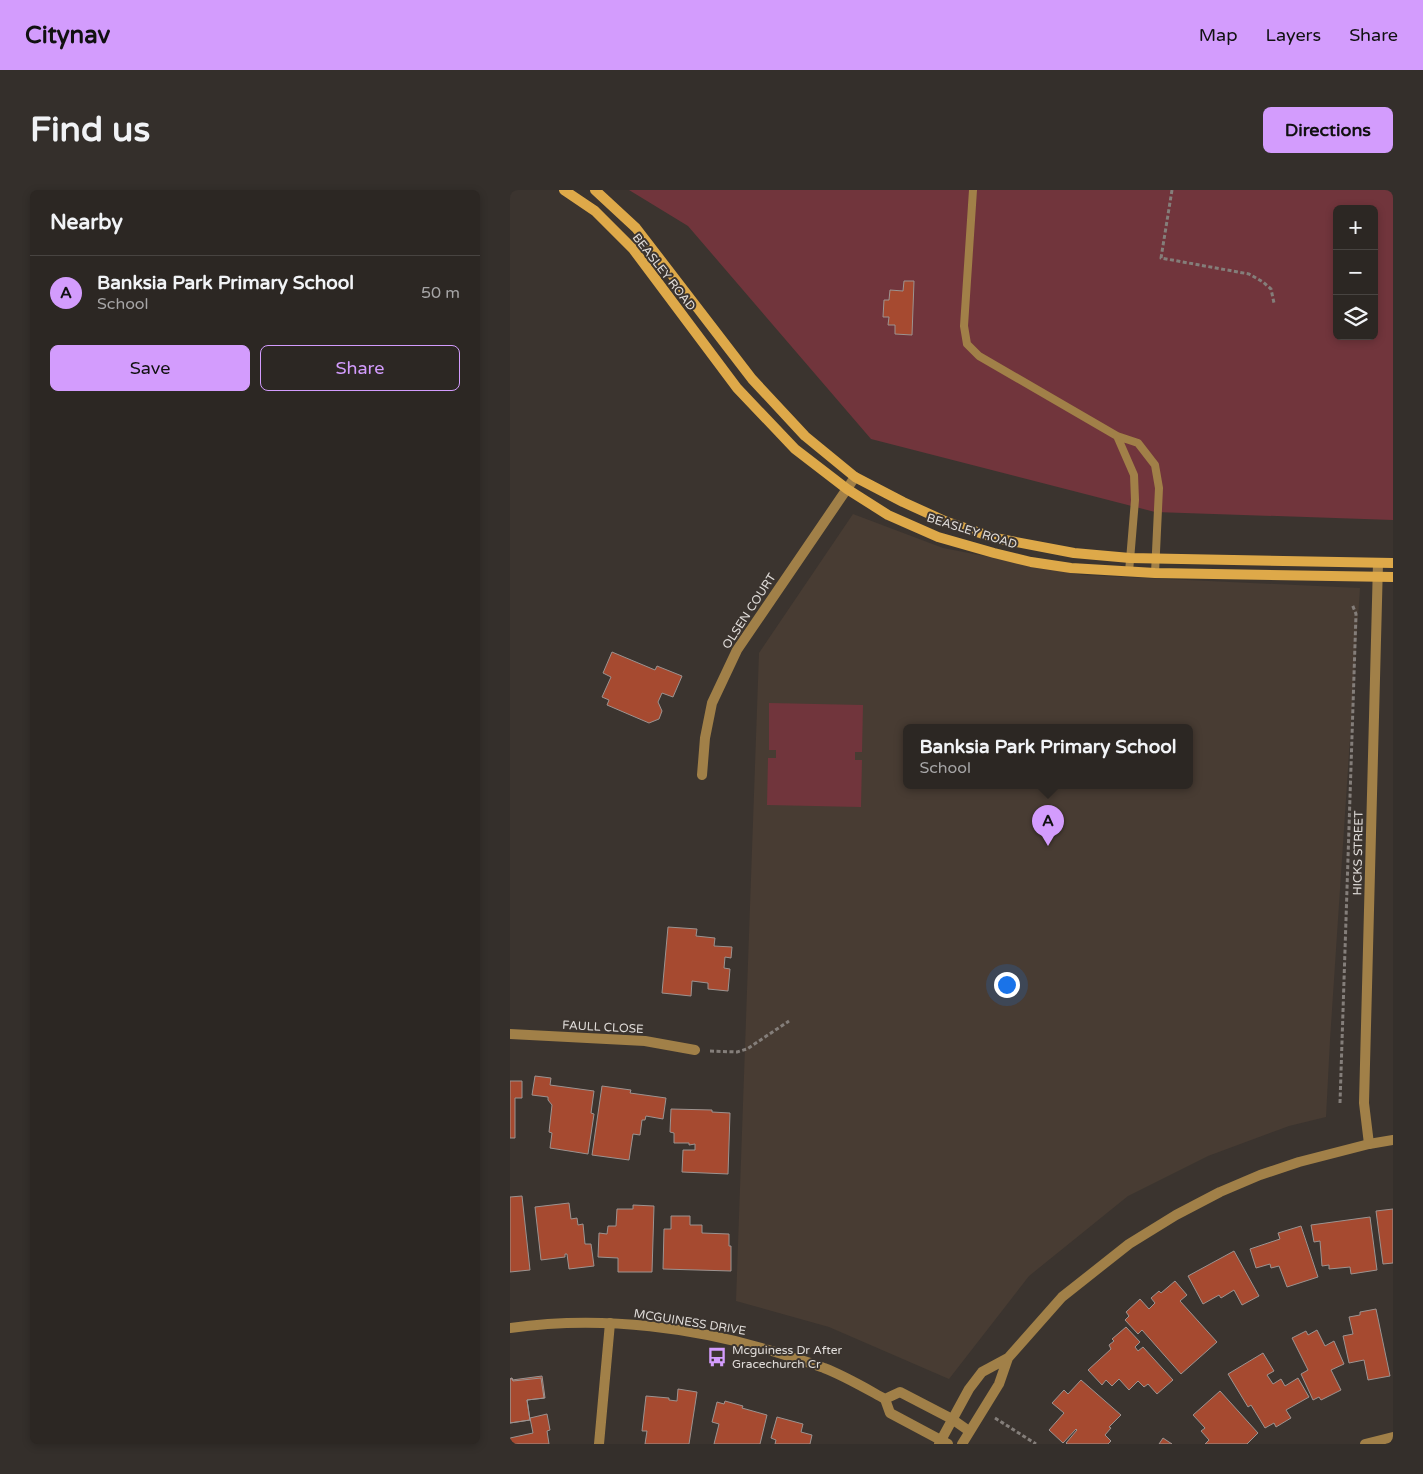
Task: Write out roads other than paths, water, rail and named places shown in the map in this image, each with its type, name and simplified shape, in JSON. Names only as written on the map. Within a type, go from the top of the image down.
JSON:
[{"type":"main road","name":"BEASLEY ROAD","points":[[564,190],[596,211],[633,249],[737,388],[795,448],[847,489],[888,515],[938,537],[1031,562],[1071,568],[1155,573],[1393,577]]},
{"type":"main road","name":"BEASLEY ROAD","points":[[595,190],[636,228],[752,379],[805,436],[855,477],[903,502],[947,522],[995,538],[1074,553],[1130,558],[1393,563]]},
{"type":"street","name":"OLSEN COURT","points":[[702,774],[705,738],[712,703],[737,650],[855,477]]},
{"type":"street","name":"HICKS STREET","points":[[1369,1144],[1364,1103],[1378,563]]},
{"type":"street","name":"FAULL CLOSE","points":[[510,1034],[645,1041],[694,1050]]},
{"type":"street","points":[[942,1442],[952,1419],[982,1372],[1008,1358],[1062,1297],[1129,1244],[1176,1215],[1220,1192],[1260,1175],[1299,1162],[1369,1144],[1393,1140]]},
{"type":"street","name":"MCGUINESS DRIVE","points":[[510,1328],[568,1323],[648,1326],[724,1338],[760,1347],[824,1368],[885,1399],[890,1413],[942,1442]]},
{"type":"street","points":[[599,1444],[610,1324]]},
{"type":"street","points":[[962,1444],[999,1384],[1008,1358]]},
{"type":"street","points":[[885,1399],[900,1392],[952,1419],[969,1431]]},
{"type":"street","points":[[1365,1444],[1393,1437]]},
{"type":"lane","points":[[973,190],[964,326],[967,344],[979,356],[1117,436],[1138,443],[1155,465],[1159,488],[1155,573]]},
{"type":"lane","points":[[1117,436],[1134,475],[1129,572]]},
{"type":"place","name":"Banksia Park Primary School","points":[[1048,846]]},
{"type":"place","name":"Mcguiness Dr After Gracechurch Cr","points":[[717,1357]]}]
